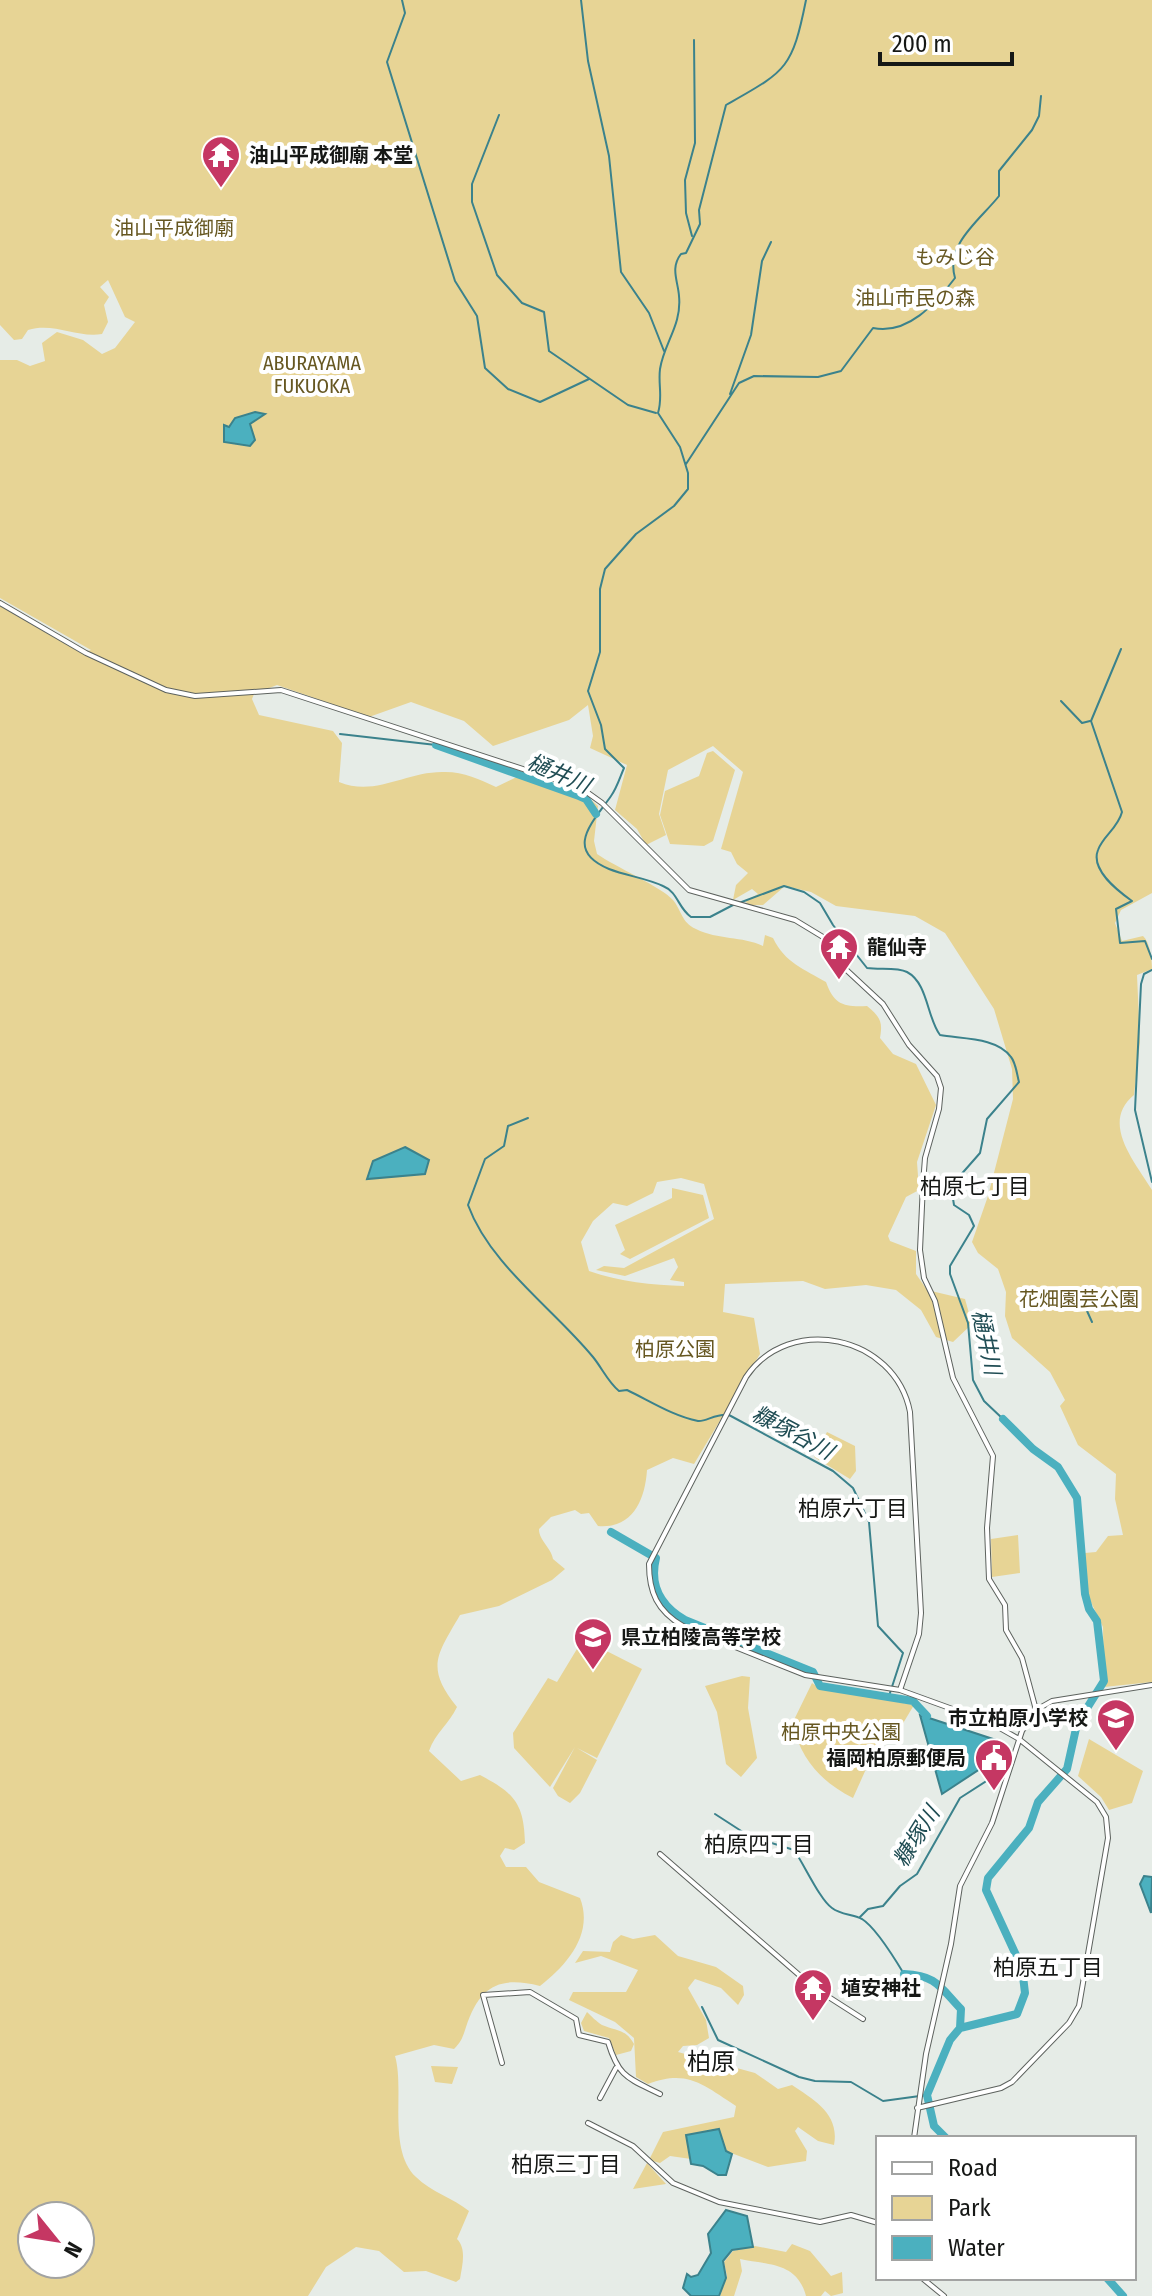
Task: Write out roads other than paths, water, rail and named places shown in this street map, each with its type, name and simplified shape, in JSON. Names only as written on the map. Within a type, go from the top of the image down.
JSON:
[{"type":"street","points":[[0,603],[83,651],[163,688],[195,696],[266,688],[281,690],[581,788],[602,803],[689,890],[795,920],[823,937],[855,982],[883,1004],[909,1045],[937,1076],[941,1088],[939,1109],[925,1158],[920,1250],[924,1278],[935,1301],[953,1378],[993,1456],[987,1528],[989,1579],[1005,1605],[1006,1630],[1026,1667],[1036,1710]]},
{"type":"street","points":[[894,1689],[919,1634],[921,1613],[910,1417],[899,1378],[878,1357],[840,1342],[783,1345],[756,1361],[653,1555],[649,1585],[655,1601],[670,1619],[717,1642],[816,1678],[894,1689],[991,1723],[1019,1739],[1097,1802],[1106,1817],[1108,1838],[1079,2006],[1069,2023],[1012,2082],[1001,2088],[919,2108]]},
{"type":"street","points":[[914,2136],[938,1992],[951,1944],[960,1886],[992,1823],[1019,1739],[1036,1710],[1063,1697],[1152,1685]]},
{"type":"street","points":[[660,1854],[813,1987],[863,2019]]},
{"type":"street","points":[[502,2063],[483,1995],[530,1992],[576,2019],[579,2035],[608,2042],[616,2068],[660,2094]]},
{"type":"street","points":[[600,2098],[616,2068]]},
{"type":"street","points":[[588,2123],[633,2146],[673,2183],[719,2202],[820,2222],[851,2215],[876,2222]]},
{"type":"street","points":[[924,2280],[944,2296]]},
{"type":"water","points":[[255,412],[265,414],[250,424],[255,440],[250,446],[224,442],[224,425],[229,427],[235,418]]},
{"type":"water","points":[[405,1147],[429,1160],[425,1174],[367,1179],[373,1161]]},
{"type":"water","points":[[920,1715],[999,1741],[992,1761],[942,1794]]},
{"type":"water","points":[[1144,1876],[1152,1877],[1151,1913],[1140,1884]]},
{"type":"water","points":[[719,2129],[726,2151],[732,2154],[726,2175],[691,2164],[686,2135]]},
{"type":"water","points":[[726,2210],[747,2216],[753,2247],[732,2250],[723,2261],[726,2278],[719,2296],[691,2296],[683,2288],[687,2274],[691,2277],[698,2275],[711,2253],[708,2234]]},
{"type":"waterway","points":[[402,0],[405,13],[387,62],[455,281],[477,316],[485,368],[508,389],[540,402],[589,379]]},
{"type":"waterway","points":[[581,0],[588,61],[609,156],[621,272],[649,313],[664,351]]},
{"type":"waterway","points":[[733,905],[710,917],[691,917],[668,889],[609,869],[587,853],[586,835],[613,793],[624,768],[605,749],[601,725],[588,691],[600,652],[600,589],[605,569],[636,534],[674,506],[688,489],[688,473],[680,447],[658,413],[660,369],[678,316],[676,264],[681,254],[686,253],[700,224],[699,210],[726,105],[762,84],[783,66],[796,41],[806,0]]},
{"type":"waterway","points":[[692,236],[686,213],[685,180],[695,143],[694,40]]},
{"type":"waterway","points":[[686,464],[739,383],[754,376],[818,377],[841,371],[873,328],[898,327],[920,315],[939,298],[955,278],[953,266],[960,243],[999,196],[999,171],[1032,130],[1039,116],[1041,96]]},
{"type":"waterway","points":[[499,115],[472,184],[472,202],[497,275],[522,303],[544,312],[549,351],[628,405],[656,413]]},
{"type":"waterway","points":[[730,394],[751,335],[762,261],[771,242]]},
{"type":"waterway","points":[[1121,649],[1091,721],[1122,812],[1100,845],[1097,858],[1107,879],[1132,901],[1116,909],[1120,943],[1145,941],[1152,959]]},
{"type":"waterway","points":[[1061,701],[1082,723],[1090,721]]},
{"type":"waterway","points":[[340,734],[436,745]]},
{"type":"waterway","name":"樋井川","points":[[436,745],[586,799],[596,814]]},
{"type":"waterway","name":"樋井川","points":[[739,903],[784,886],[804,892],[820,903],[867,968],[898,970],[914,977],[940,1035],[988,1042],[1005,1050],[1013,1060],[1019,1082],[987,1119],[980,1153],[951,1186],[954,1205],[969,1215],[974,1226],[950,1266],[950,1274],[968,1323],[973,1380],[984,1401],[1003,1419]]},
{"type":"waterway","points":[[1152,970],[1144,974],[1141,984],[1135,1110],[1152,1182]]},
{"type":"waterway","name":"糠塚谷川","points":[[528,1118],[508,1126],[504,1146],[485,1159],[468,1205],[478,1227],[507,1267],[577,1339],[619,1391],[627,1390],[671,1412],[698,1421],[729,1415],[833,1471],[853,1488],[869,1522],[878,1626],[903,1653],[889,1696]]},
{"type":"waterway","points":[[1078,1291],[1092,1322]]},
{"type":"waterway","name":"樋井川","points":[[944,2136],[934,2126],[927,2095],[950,2040],[960,2028],[1017,2014],[1025,1993],[1022,1968],[986,1890],[988,1878],[1029,1828],[1038,1802],[1067,1769],[1077,1724],[1104,1681],[1097,1621],[1089,1609],[1085,1594],[1077,1498],[1058,1467],[1033,1449],[1003,1419]]},
{"type":"waterway","name":"糠塚川","points":[[611,1532],[656,1558],[654,1578],[659,1594],[663,1602],[685,1620],[813,1672],[820,1686],[913,1701],[927,1716]]},
{"type":"waterway","name":"糠塚川","points":[[860,1917],[868,1909],[883,1906],[900,1886],[917,1874],[960,1798],[1002,1771],[1004,1765],[993,1758]]},
{"type":"waterway","points":[[715,1814],[749,1836],[794,1850],[827,1904],[867,1923],[904,1974]]},
{"type":"waterway","name":"糠塚川","points":[[904,1974],[931,1980],[942,1989],[961,2009],[960,2028]]},
{"type":"waterway","points":[[702,2007],[718,2040],[799,2077],[815,2081],[851,2082],[883,2101],[927,2095]]},
{"type":"waterway","name":"樋井川","points":[[1109,2280],[1123,2296]]},
{"type":"place","name":"油山平成御廟 本堂","points":[[221,189]]},
{"type":"place","name":"龍仙寺","points":[[839,981]]},
{"type":"place","name":"県立柏陵高等学校","points":[[593,1671]]},
{"type":"place","name":"市立柏原小学校","points":[[1116,1752]]},
{"type":"place","name":"福岡柏原郵便局","points":[[994,1792]]},
{"type":"place","name":"埴安神社","points":[[813,2022]]},
{"type":"district","name":"柏原七丁目","points":[[975,1186]]},
{"type":"district","name":"柏原六丁目","points":[[853,1508]]},
{"type":"district","name":"柏原四丁目","points":[[759,1844]]},
{"type":"district","name":"柏原五丁目","points":[[1048,1967]]},
{"type":"district","name":"柏原","points":[[711,2062]]},
{"type":"district","name":"柏原三丁目","points":[[566,2164]]},
{"type":"park label","name":"油山平成御廟","points":[[174,228]]},
{"type":"park label","name":"もみじ谷","points":[[955,257]]},
{"type":"park label","name":"油山市民の森","points":[[915,298]]},
{"type":"park label","name":"ABURAYAMA FUKUOKA","points":[[312,374]]},
{"type":"park label","name":"花畑園芸公園","points":[[1079,1299]]},
{"type":"park label","name":"柏原公園","points":[[675,1349]]},
{"type":"park label","name":"柏原中央公園","points":[[841,1732]]}]
